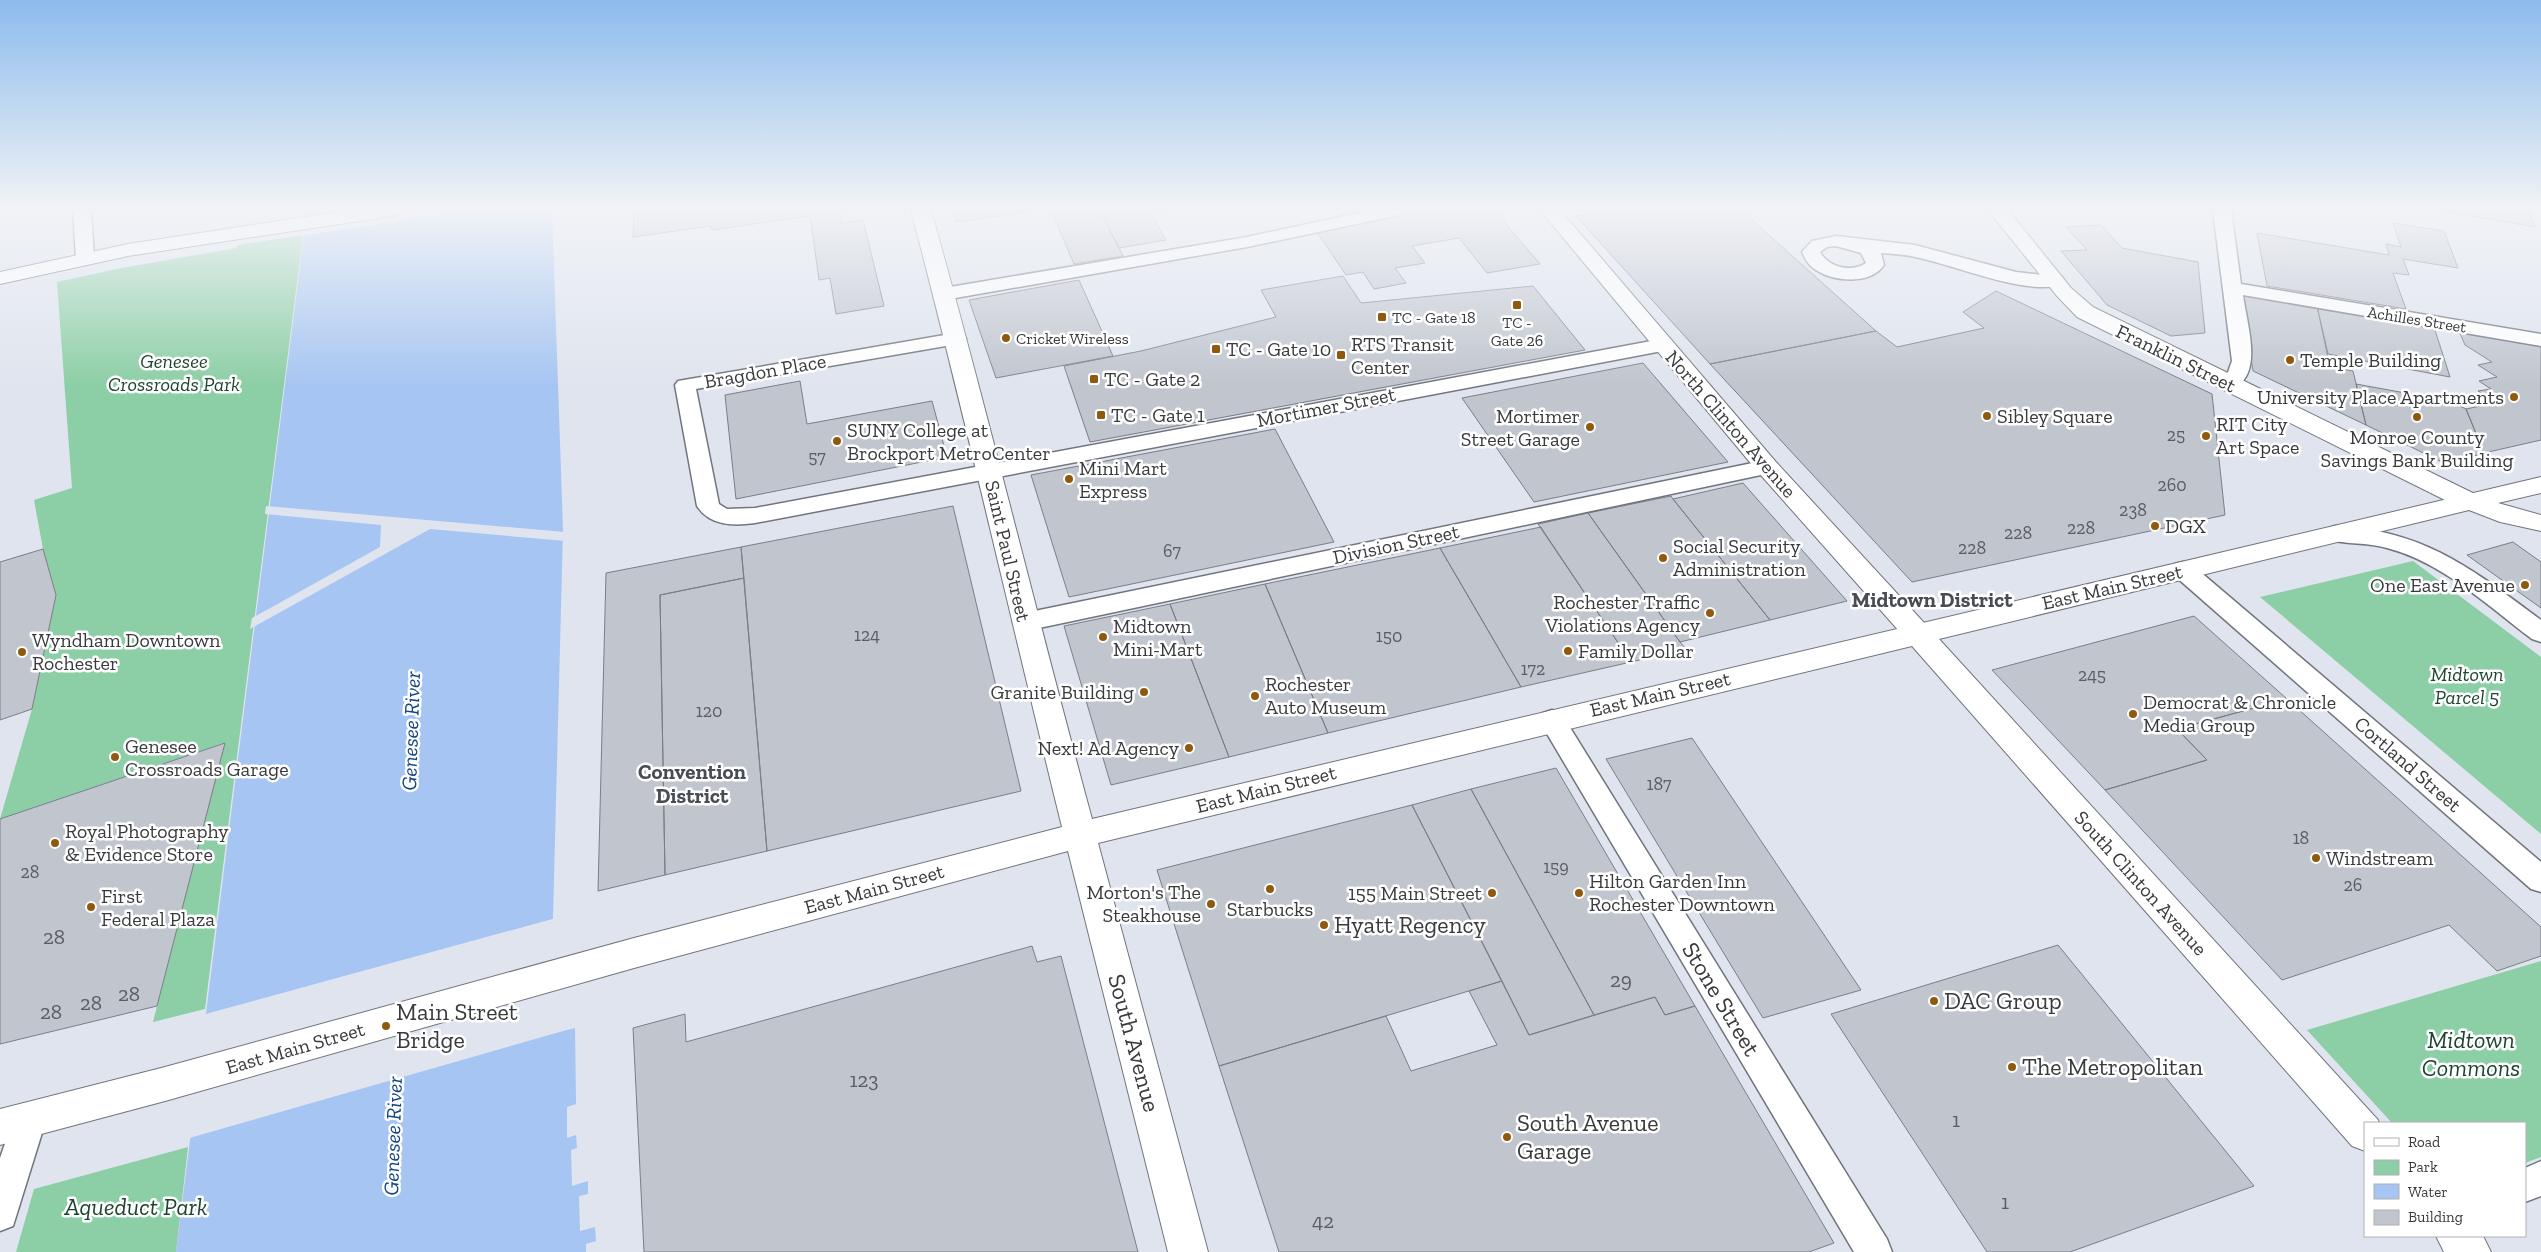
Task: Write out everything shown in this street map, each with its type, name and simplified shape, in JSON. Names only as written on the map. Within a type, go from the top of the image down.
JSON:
[{"type":"main road","points":[[0,278],[41,268]]},
{"type":"main road","name":"Saint Paul Street","points":[[937,268],[990,470],[1025,622],[1080,834]]},
{"type":"main road","name":"North Clinton Avenue","points":[[1598,268],[1767,467],[1917,633]]},
{"type":"main road","name":"Franklin Street","points":[[2045,268],[2077,306],[2095,318],[2470,502],[2541,523]]},
{"type":"main road","name":"East Main Street","points":[[14,1124],[165,1084],[608,960],[1080,834],[2541,485]]},
{"type":"main road","name":"South Clinton Avenue","points":[[1917,633],[2364,1132]]},
{"type":"main road","name":"South Avenue","points":[[1080,834],[1188,1252]]},
{"type":"main road","points":[[2457,1237],[2471,1252]]},
{"type":"street","points":[[944,294],[1093,268]]},
{"type":"street","points":[[1980,268],[2015,278],[2055,281]]},
{"type":"street","points":[[2227,384],[2238,374],[2242,362],[2230,268]]},
{"type":"street","name":"Achilles Street","points":[[2233,288],[2541,340]]},
{"type":"street","name":"Bragdon Place","points":[[956,339],[686,385],[707,502],[716,514],[740,517],[990,470]]},
{"type":"street","name":"Mortimer Street","points":[[990,470],[1662,345]]},
{"type":"street","name":"Division Street","points":[[1025,622],[1767,467]]},
{"type":"street","points":[[2335,534],[2380,537],[2430,554],[2541,633]]},
{"type":"street","name":"Cortland Street","points":[[2184,570],[2541,880]]},
{"type":"street","name":"Stone Street","points":[[1552,720],[1874,1252]]},
{"type":"street","points":[[0,1213],[14,1124]]},
{"type":"street","points":[[2526,1184],[2541,1178]]},
{"type":"green space","name":"Genesee Crossroads Park","points":[[119,268],[299,268],[205,1009],[153,1022],[224,743],[0,819],[32,709],[56,595],[43,549],[34,500],[72,488],[57,282]]},
{"type":"green space","name":"Midtown Parcel 5","points":[[2413,561],[2541,657],[2541,834],[2260,597]]},
{"type":"green space","name":"Midtown Commons","points":[[2541,961],[2541,1157],[2526,1163],[2526,1122],[2391,1122],[2307,1030]]},
{"type":"green space","name":"Aqueduct Park","points":[[188,1147],[176,1252],[16,1252],[34,1189]]},
{"type":"water","name":"Genesee River","points":[[300,268],[554,268],[563,530],[553,917],[554,1033],[575,1028],[576,1104],[567,1107],[567,1138],[576,1135],[577,1148],[571,1150],[572,1186],[588,1181],[588,1194],[579,1196],[580,1231],[595,1227],[596,1241],[586,1244],[586,1252],[176,1252]]},
{"type":"pier","points":[[266,506],[565,532],[565,541],[430,529],[250,629],[252,618],[380,547],[381,525],[265,514]]},
{"type":"pier","name":"Main Street Bridge","points":[[556,918],[557,1031],[574,1026],[577,1027],[186,1139],[202,1015]]},
{"type":"building","points":[[817,268],[875,268],[884,306],[836,314],[830,278],[819,280]]},
{"type":"building","points":[[1342,268],[1395,268],[1406,283],[1374,289],[1363,272],[1346,275]]},
{"type":"building","points":[[1483,268],[1514,268],[1487,273]]},
{"type":"building","points":[[1623,268],[1806,268],[1876,331],[1710,364]]},
{"type":"building","points":[[2076,268],[2199,268],[2205,333],[2171,336],[2107,305]]},
{"type":"building","points":[[2264,268],[2407,268],[2409,275],[2393,273],[2406,309],[2267,286]]},
{"type":"building","name":"RTS Transit Center","points":[[1343,276],[1361,303],[1533,286],[1585,350],[1090,442],[1064,366],[1141,351],[1276,317],[1261,290]]},
{"type":"building","points":[[1079,280],[1113,356],[996,378],[969,300]]},
{"type":"building","name":"Sibley Square","points":[[1996,291],[2212,394],[2225,515],[1912,582],[1710,364],[1876,331],[1897,347],[1984,328],[1963,312]]},
{"type":"building","name":"Temple Building","points":[[2241,292],[2317,306],[2330,367],[2353,371],[2366,425],[2253,371]]},
{"type":"building","points":[[2317,306],[2434,327],[2450,377],[2328,354]]},
{"type":"building","name":"University Place Apartments","points":[[2459,331],[2541,345],[2541,440],[2484,453],[2466,409],[2495,403],[2478,391],[2491,389],[2479,381],[2497,377],[2478,365],[2492,362],[2465,345]]},
{"type":"building","name":"Mortimer Street Garage","points":[[1643,363],[1728,462],[1534,502],[1462,398]]},
{"type":"building","name":"SUNY College at Brockport MetroCenter","points":[[800,381],[807,424],[932,401],[947,457],[736,499],[725,395]]},
{"type":"building","name":"Monroe County Savings Bank Building","points":[[2356,384],[2449,401],[2466,409],[2484,453],[2446,464],[2366,425]]},
{"type":"building","points":[[1275,429],[1334,542],[1069,597],[1031,475]]},
{"type":"building","points":[[1743,483],[1847,601],[1770,620],[1673,499]]},
{"type":"building","points":[[1671,496],[1770,620],[1680,642],[1588,513]]},
{"type":"building","points":[[953,506],[1021,791],[767,851],[741,547]]},
{"type":"building","points":[[1588,513],[1686,649],[1631,662],[1538,524]]},
{"type":"building","points":[[1541,527],[1631,662],[1521,687],[1440,548]]},
{"type":"building","name":"One East Avenue","points":[[2513,542],[2541,562],[2541,608],[2467,555]]},
{"type":"building","points":[[741,547],[744,578],[660,595],[665,875],[598,891],[606,573]]},
{"type":"building","points":[[1440,548],[1521,687],[1328,733],[1265,584]]},
{"type":"building","name":"Wyndham Downtown Rochester","points":[[43,549],[56,595],[32,709],[0,720],[0,562]]},
{"type":"building","points":[[744,578],[767,851],[665,875],[660,595]]},
{"type":"building","points":[[1265,584],[1328,733],[1229,757],[1170,604]]},
{"type":"building","name":"Granite Building","points":[[1170,604],[1229,757],[1111,785],[1064,626]]},
{"type":"building","name":"Democrat & Chronicle Media Group","points":[[2194,616],[2287,699],[2177,729],[2207,760],[2105,790],[1992,670]]},
{"type":"building","name":"Windstream","points":[[2287,699],[2541,927],[2541,956],[2497,971],[2449,925],[2282,980],[2105,790],[2207,760],[2177,729]]},
{"type":"building","points":[[1692,738],[1861,990],[1763,1018],[1606,759]]},
{"type":"building","name":"First Federal Plaza","points":[[225,743],[157,1006],[0,1044],[0,819]]},
{"type":"building","name":"Hilton Garden Inn Rochester Downtown","points":[[1556,768],[1695,1006],[1665,1015],[1655,997],[1594,1015],[1471,789]]},
{"type":"building","name":"155 Main Street","points":[[1471,789],[1594,1015],[1529,1035],[1412,805]]},
{"type":"building","name":"Hyatt Regency","points":[[1412,805],[1502,981],[1219,1066],[1157,870]]},
{"type":"building","name":"The Metropolitan","points":[[2058,945],[2254,1186],[2070,1252],[1987,1252],[1831,1014]]},
{"type":"building","points":[[1032,946],[1037,962],[1061,956],[1138,1252],[644,1252],[633,1028],[685,1014],[686,1042]]},
{"type":"building","name":"South Avenue Garage","points":[[1502,981],[1529,1035],[1655,997],[1665,1015],[1695,1006],[1834,1243],[1809,1252],[1279,1252],[1219,1066],[1386,1016],[1411,1071],[1497,1045],[1469,991]]},
{"type":"place","name":"TC - Gate 26","points":[[1517,305]]},
{"type":"place","name":"TC - Gate 18","points":[[1382,317]]},
{"type":"place","name":"Cricket Wireless","points":[[1006,338]]},
{"type":"place","name":"TC - Gate 10","points":[[1216,349]]},
{"type":"place","name":"RTS Transit Center","points":[[1341,355]]},
{"type":"place","name":"Temple Building","points":[[2290,360]]},
{"type":"place","name":"TC - Gate 2","points":[[1094,379]]},
{"type":"place","name":"University Place Apartments","points":[[2514,397]]},
{"type":"place","name":"TC - Gate 1","points":[[1101,415]]},
{"type":"place","name":"Sibley Square","points":[[1987,416]]},
{"type":"place","name":"Monroe County Savings Bank Building","points":[[2417,417]]},
{"type":"place","name":"Mortimer Street Garage","points":[[1590,427]]},
{"type":"place","name":"RIT City Art Space","points":[[2206,436]]},
{"type":"place","name":"SUNY College at Brockport MetroCenter","points":[[837,441]]},
{"type":"place","name":"Mini Mart Express","points":[[1069,479]]},
{"type":"place","name":"DGX","points":[[2155,526]]},
{"type":"place","name":"Social Security Administration","points":[[1663,558]]},
{"type":"place","name":"One East Avenue","points":[[2525,585]]},
{"type":"place","name":"Rochester Traffic Violations Agency","points":[[1710,613]]},
{"type":"place","name":"Midtown Mini-Mart","points":[[1103,637]]},
{"type":"place","name":"Family Dollar","points":[[1568,651]]},
{"type":"place","name":"Wyndham Downtown Rochester","points":[[22,652]]},
{"type":"place","name":"Granite Building","points":[[1144,692]]},
{"type":"place","name":"Rochester Auto Museum","points":[[1255,696]]},
{"type":"place","name":"Democrat & Chronicle Media Group","points":[[2133,714]]},
{"type":"place","name":"Next! Ad Agency","points":[[1189,748]]},
{"type":"place","name":"Genesee Crossroads Garage","points":[[115,757]]},
{"type":"place","name":"Royal Photography & Evidence Store","points":[[55,843]]},
{"type":"place","name":"Windstream","points":[[2316,858]]},
{"type":"place","name":"Starbucks","points":[[1270,889]]},
{"type":"place","name":"155 Main Street","points":[[1492,893]]},
{"type":"place","name":"Hilton Garden Inn Rochester Downtown","points":[[1579,893]]},
{"type":"place","name":"Morton's The Steakhouse","points":[[1211,904]]},
{"type":"place","name":"First Federal Plaza","points":[[91,907]]},
{"type":"place","name":"Hyatt Regency","points":[[1324,925]]},
{"type":"place","name":"DAC Group","points":[[1934,1001]]},
{"type":"place","name":"Main Street Bridge","points":[[386,1026]]},
{"type":"place","name":"The Metropolitan","points":[[2012,1067]]},
{"type":"place","name":"South Avenue Garage","points":[[1507,1137]]},
{"type":"district","name":"Midtown District","points":[[1932,600]]},
{"type":"district","name":"Convention District","points":[[692,784]]}]
